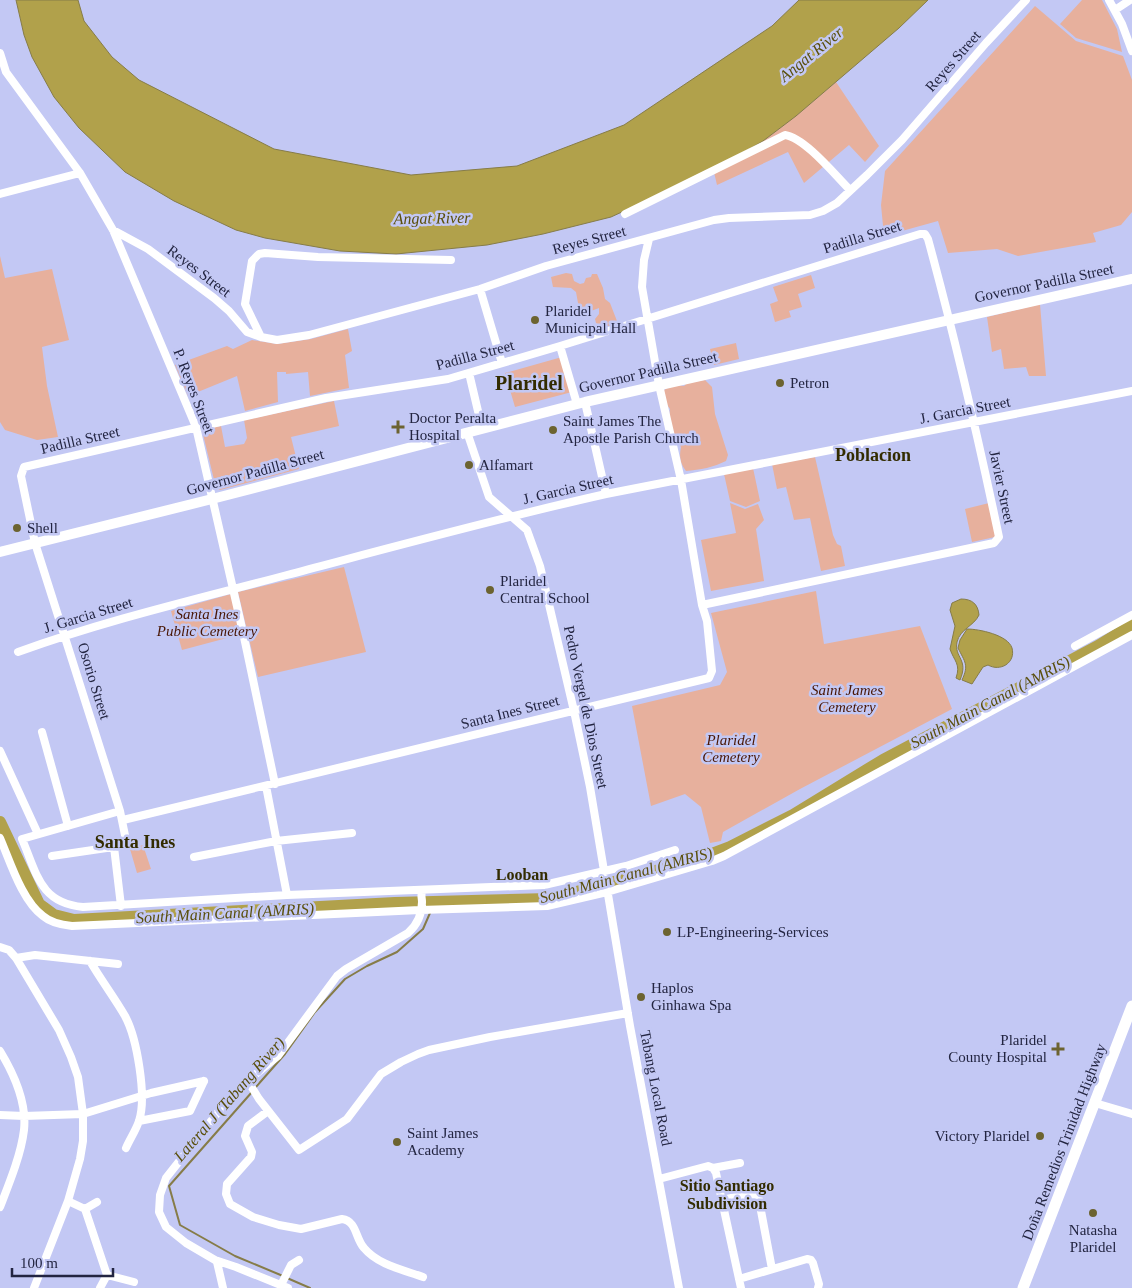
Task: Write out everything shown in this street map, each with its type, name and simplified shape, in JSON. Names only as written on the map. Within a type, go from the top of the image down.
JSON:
[{"type":"highway","name":"Doña Remedios Trinidad Highway","points":[[1023,1288],[1132,1006]]},
{"type":"main road","name":"Governor Padilla Street","points":[[0,552],[581,403],[1132,279]]},
{"type":"street","name":"Reyes Street","points":[[113,230],[148,249],[229,311],[247,332],[260,338],[277,340],[309,335],[480,289],[546,266],[714,220],[810,215],[823,211],[837,203],[902,140],[1026,0]]},
{"type":"street","points":[[1109,0],[1132,51]]},
{"type":"street","points":[[1115,10],[1130,0]]},
{"type":"street","name":"P. Reyes Street","points":[[0,53],[6,72],[80,173],[113,230],[196,427],[275,784]]},
{"type":"street","points":[[625,214],[785,135],[792,136],[802,142],[850,190]]},
{"type":"street","points":[[0,194],[80,173]]},
{"type":"street","name":"Padilla Street","points":[[24,467],[326,398],[448,379],[925,234]]},
{"type":"street","name":"Javier Street","points":[[702,605],[994,543],[999,537],[975,422],[950,319],[925,234]]},
{"type":"street","name":"Santa Ines Street","points":[[122,820],[709,678],[712,671],[707,622],[702,605],[681,480],[659,385],[642,287],[644,260],[649,239]]},
{"type":"street","points":[[260,338],[245,304],[252,261],[259,254],[451,260]]},
{"type":"street","points":[[480,289],[502,363]]},
{"type":"street","points":[[560,346],[581,403],[606,494]]},
{"type":"street","points":[[469,373],[482,428]]},
{"type":"street","name":"J. Garcia Street","points":[[18,652],[65,635],[526,512],[606,494],[1132,391]]},
{"type":"street","name":"Pedro Vergel de Dios Street","points":[[467,432],[489,497],[527,530]]},
{"type":"street","name":"Osorio Street","points":[[24,467],[21,476],[35,543],[120,811],[127,845],[114,847]]},
{"type":"street","name":"Pedro Vergel de Dios Street","points":[[526,512],[527,530],[540,566],[574,711],[590,787],[607,891]]},
{"type":"street","points":[[1074,646],[1132,615]]},
{"type":"street","points":[[0,838],[33,907],[43,917],[58,924],[72,926],[426,908],[546,906],[607,891],[724,856],[1132,635]]},
{"type":"street","points":[[42,732],[68,826]]},
{"type":"street","points":[[0,751],[38,834]]},
{"type":"street","points":[[266,786],[287,896]]},
{"type":"street","points":[[120,811],[22,839],[38,878],[47,893],[58,902],[68,906],[83,907],[121,906],[287,896],[544,885],[603,875],[675,850]]},
{"type":"street","points":[[194,857],[276,840],[352,833]]},
{"type":"street","points":[[52,856],[114,847],[121,906]]},
{"type":"street","points":[[300,1260],[294,1262],[286,1272],[284,1285],[215,1260],[186,1243],[166,1227],[159,1212],[160,1195],[166,1178],[219,1111],[278,1056],[337,976],[415,927],[426,908],[422,891]]},
{"type":"street","name":"Tabang Local Road","points":[[607,891],[679,1288]]},
{"type":"street","points":[[0,947],[9,950],[16,958],[59,1030],[78,1076],[83,1114],[83,1141],[80,1159],[68,1201],[34,1288]]},
{"type":"street","points":[[16,958],[35,955],[118,964]]},
{"type":"street","points":[[90,961],[126,1018],[138,1054],[142,1095],[139,1121],[126,1148]]},
{"type":"street","points":[[248,1084],[299,1150],[347,1119],[381,1074],[418,1054],[428,1050],[490,1037],[628,1013]]},
{"type":"street","points":[[0,1051],[18,1086],[24,1116],[21,1144],[0,1207]]},
{"type":"street","points":[[0,1115],[83,1114],[142,1095],[204,1081],[191,1114],[139,1121]]},
{"type":"street","points":[[1095,1103],[1132,1114]]},
{"type":"street","points":[[268,1111],[248,1126],[244,1136],[252,1152],[251,1157],[227,1184],[226,1194],[230,1204],[253,1217],[279,1226],[301,1229],[342,1219],[348,1220],[352,1224],[363,1248],[376,1259],[423,1277]]},
{"type":"street","points":[[659,1179],[708,1166],[713,1168],[740,1163]]},
{"type":"street","points":[[713,1168],[716,1173],[741,1288]]},
{"type":"street","points":[[722,1200],[750,1194],[758,1195],[772,1269]]},
{"type":"street","points":[[68,1201],[85,1209],[106,1275],[100,1288]]},
{"type":"street","points":[[85,1209],[97,1202]]},
{"type":"street","points":[[739,1279],[807,1259],[811,1260],[819,1284],[818,1288]]},
{"type":"street","points":[[215,1260],[223,1288]]},
{"type":"street","points":[[106,1275],[134,1282]]},
{"type":"green space","points":[[1082,0],[1102,0],[1117,29],[1122,52],[1076,38],[1060,24]]},
{"type":"green space","points":[[1035,6],[1076,41],[1123,56],[1132,80],[1132,212],[1121,225],[1093,233],[1096,242],[1018,256],[997,249],[948,253],[938,221],[884,236],[881,205],[885,171]]},
{"type":"green space","points":[[836,82],[879,146],[865,162],[849,145],[804,183],[788,152],[717,185],[713,168],[763,141]]},
{"type":"green space","points":[[0,256],[5,278],[52,269],[69,340],[42,347],[47,386],[58,437],[37,440],[5,430],[0,422]]},
{"type":"green space","points":[[566,273],[572,274],[574,281],[580,284],[584,283],[586,278],[591,277],[592,274],[597,274],[605,299],[610,303],[617,321],[607,326],[596,323],[595,319],[599,314],[599,308],[591,311],[583,310],[578,303],[576,292],[571,288],[553,287],[551,277]]},
{"type":"green space","points":[[811,275],[815,288],[798,294],[802,307],[789,311],[791,317],[775,322],[770,304],[778,301],[773,287]]},
{"type":"green space","points":[[1040,304],[1046,376],[1029,376],[1026,367],[1004,369],[1001,349],[992,352],[987,317]]},
{"type":"green space","points":[[348,329],[352,351],[345,355],[349,388],[310,396],[308,372],[286,374],[286,372],[277,372],[278,402],[245,411],[237,376],[188,396],[175,365],[227,346],[233,349],[252,340],[277,344],[311,339]]},
{"type":"green space","points":[[736,343],[739,359],[714,365],[710,349]]},
{"type":"green space","points":[[562,357],[572,392],[515,407],[505,373]]},
{"type":"green space","points":[[705,380],[712,387],[715,414],[728,455],[726,461],[717,465],[686,471],[682,465],[681,447],[671,424],[670,409],[664,401],[662,392],[672,386],[684,386],[687,383]]},
{"type":"green space","points":[[334,401],[339,426],[291,437],[299,469],[220,490],[216,488],[202,430],[221,426],[225,447],[244,444],[247,438],[244,420]]},
{"type":"green space","points":[[815,457],[833,535],[837,544],[841,546],[845,566],[821,571],[810,518],[794,520],[786,487],[777,489],[772,464]]},
{"type":"green space","points":[[753,468],[760,501],[746,507],[730,501],[724,474]]},
{"type":"green space","points":[[730,503],[745,509],[758,504],[764,520],[756,529],[764,581],[711,591],[701,540],[736,533]]},
{"type":"green space","points":[[989,503],[996,535],[995,537],[972,542],[965,509]]},
{"type":"green space","points":[[344,567],[366,652],[258,677],[238,592]]},
{"type":"green space","points":[[816,591],[824,644],[920,626],[952,709],[800,789],[723,832],[721,841],[710,843],[701,807],[685,794],[651,806],[632,706],[720,685],[727,672],[711,613]]},
{"type":"green space","name":"Santa Ines Public Cemetery","points":[[231,594],[242,634],[182,650],[171,611]]},
{"type":"green space","points":[[143,845],[151,869],[137,873],[130,849]]},
{"type":"water","name":"Angat River","points":[[16,0],[78,0],[84,21],[112,57],[139,80],[274,149],[411,175],[517,166],[624,125],[772,26],[799,0],[928,0],[899,28],[796,116],[763,141],[734,158],[648,200],[611,217],[543,234],[487,245],[396,254],[340,251],[265,238],[236,230],[174,201],[125,172],[79,128],[54,97],[32,57],[24,35]]},
{"type":"water","points":[[961,599],[974,603],[979,615],[961,634],[957,642],[957,652],[963,667],[960,680],[956,678],[958,669],[950,649],[955,626],[950,610],[952,603]]},
{"type":"water","points":[[967,629],[979,630],[999,636],[1009,643],[1013,653],[1009,662],[1002,667],[988,665],[983,667],[972,684],[962,680],[966,667],[958,648],[960,640]]},
{"type":"waterway","name":"South Main Canal (AMRIS)","points":[[0,822],[39,904],[54,915],[74,920],[395,903],[550,899],[693,861],[730,847],[793,815],[883,760],[1098,646],[1132,625]]},
{"type":"waterway","name":"Lateral J (Tabang River)","points":[[433,907],[435,902]]},
{"type":"waterway","name":"Lateral J (Tabang River)","points":[[255,1088],[285,1054],[315,1012],[345,979],[397,952],[423,929],[430,913]]},
{"type":"waterway","name":"Lateral J (Tabang River)","points":[[252,1092],[169,1186],[180,1225],[235,1256],[283,1276]]},
{"type":"waterway","name":"Lateral J (Tabang River)","points":[[287,1278],[310,1288]]},
{"type":"place","name":"Plaridel Municipal Hall","points":[[535,320]]},
{"type":"place","name":"Petron","points":[[780,383]]},
{"type":"place","name":"Doctor Peralta Hospital","points":[[398,427]]},
{"type":"place","name":"Saint James The Apostle Parish Church","points":[[553,430]]},
{"type":"place","name":"Alfamart","points":[[469,465]]},
{"type":"place","name":"Shell","points":[[17,528]]},
{"type":"place","name":"Plaridel Central School","points":[[490,590]]},
{"type":"place","name":"LP-Engineering-Services","points":[[667,932]]},
{"type":"place","name":"Haplos Ginhawa Spa","points":[[641,997]]},
{"type":"place","name":"Plaridel County Hospital","points":[[1058,1049]]},
{"type":"place","name":"Victory Plaridel","points":[[1040,1136]]},
{"type":"place","name":"Saint James Academy","points":[[397,1142]]},
{"type":"place","name":"Natasha Plaridel","points":[[1093,1213]]},
{"type":"district","name":"Plaridel","points":[[529,383]]},
{"type":"district","name":"Poblacion","points":[[873,455]]},
{"type":"district","name":"Santa Ines","points":[[135,842]]},
{"type":"district","name":"Looban","points":[[522,874]]},
{"type":"district","name":"Sitio Santiago Subdivision","points":[[727,1194]]},
{"type":"park label","name":"Saint James Cemetery","points":[[847,698]]},
{"type":"park label","name":"Plaridel Cemetery","points":[[731,748]]}]
